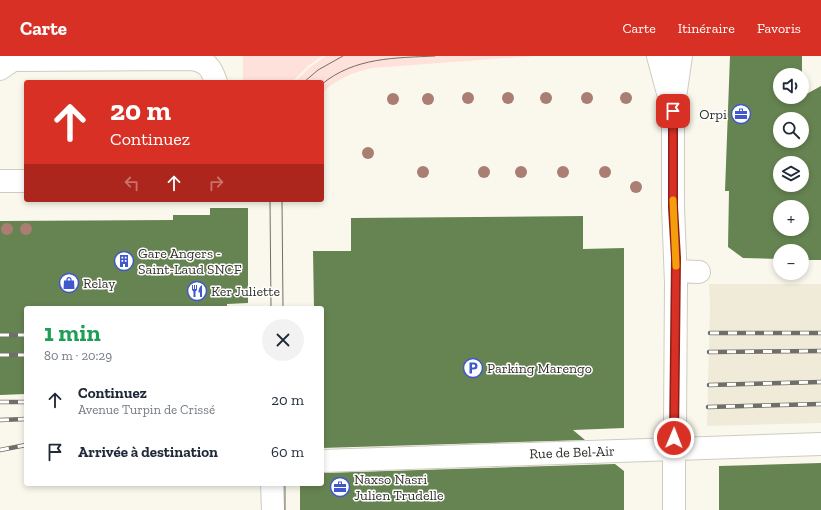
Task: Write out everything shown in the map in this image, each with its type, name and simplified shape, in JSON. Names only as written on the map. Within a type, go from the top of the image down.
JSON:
[{"type":"street","points":[[658,56],[673,111]]},
{"type":"street","points":[[674,510],[676,277],[673,207],[673,111],[681,56]]},
{"type":"street","points":[[0,69],[13,60],[192,59],[204,62],[211,70],[215,80]]},
{"type":"street","points":[[0,180],[24,180]]},
{"type":"street","points":[[676,277],[699,272]]},
{"type":"street","name":"Rue de Bel-Air","points":[[324,461],[821,444]]},
{"type":"street","points":[[272,486],[272,510]]},
{"type":"shaded area","points":[[243,56],[322,56],[308,66],[294,80],[243,80]]},
{"type":"shaded area","points":[[326,56],[535,56],[372,68],[346,77],[333,84],[324,91],[324,80],[297,80],[309,68]]},
{"type":"shaded area","points":[[709,284],[821,284],[821,423],[707,426],[710,306]]},
{"type":"building","points":[[730,56],[802,56],[802,68],[773,68],[773,104],[809,104],[809,93],[821,86],[821,260],[809,260],[809,244],[773,244],[773,259],[743,258],[728,247],[729,191],[725,191]]},
{"type":"building","name":"Gare Angers - Saint-Laud SNCF","points":[[210,208],[248,208],[248,303],[227,304],[227,306],[24,306],[24,394],[0,395],[0,221],[173,220],[173,215],[210,215]]},
{"type":"building","name":"Parking Marengo","points":[[583,216],[583,249],[624,248],[624,428],[573,430],[585,440],[324,448],[324,306],[314,306],[313,251],[351,251],[351,218]]},
{"type":"building","points":[[821,463],[821,510],[719,510],[719,466]]},
{"type":"building","points":[[615,464],[624,471],[624,510],[300,510],[300,486],[324,486],[324,473]]},
{"type":"tram line","points":[[306,80],[318,70],[343,56]]},
{"type":"tram line","points":[[324,83],[335,75],[362,64],[405,57],[435,56]]},
{"type":"tram line","points":[[270,202],[271,306]]},
{"type":"tram line","points":[[282,202],[283,306]]},
{"type":"tram line","points":[[285,486],[285,510]]},
{"type":"railway","points":[[710,333],[821,333]]},
{"type":"railway","points":[[0,335],[24,335]]},
{"type":"railway","points":[[709,352],[821,351]]},
{"type":"railway","points":[[0,355],[24,355]]},
{"type":"railway","points":[[709,385],[821,382]]},
{"type":"railway","points":[[0,402],[24,402]]},
{"type":"railway","points":[[708,407],[821,404]]},
{"type":"railway","points":[[0,420],[24,419]]},
{"type":"railway","points":[[0,450],[24,445]]},
{"type":"slow traffic","points":[[673,200],[676,266]]},
{"type":"place","name":"Orpi","points":[[741,114]]},
{"type":"place","name":"Gare Angers - Saint-Laud SNCF","points":[[124,261]]},
{"type":"place","name":"Relay","points":[[69,283]]},
{"type":"place","name":"Ker Juliette","points":[[197,291]]},
{"type":"place","name":"Parking Marengo","points":[[473,368]]},
{"type":"place","name":"Naxso Nasri Julien Trudelle","points":[[340,487]]},
{"type":"route","points":[[673,111],[673,207],[676,258],[676,376],[674,438]]}]
